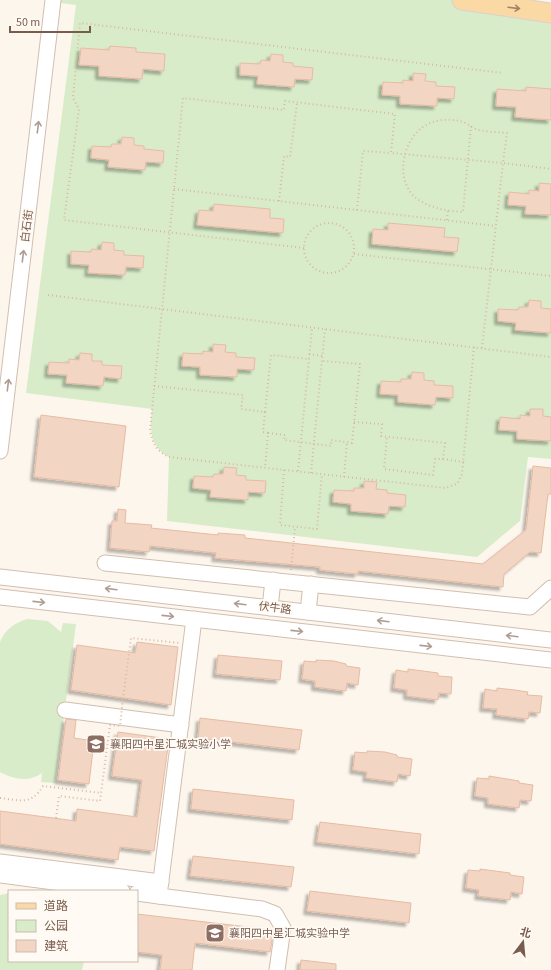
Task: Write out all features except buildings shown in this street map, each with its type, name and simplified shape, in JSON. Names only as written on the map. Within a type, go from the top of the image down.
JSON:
[{"type":"main road","points":[[462,0],[551,13]]},
{"type":"street","name":"白石街","points":[[0,451],[53,0]]},
{"type":"street","points":[[105,563],[530,607],[551,588]]},
{"type":"street","points":[[157,595],[160,568]]},
{"type":"street","name":"伏牛路","points":[[0,577],[551,640]]},
{"type":"street","points":[[270,608],[273,580]]},
{"type":"street","points":[[308,612],[311,584]]},
{"type":"street","points":[[0,597],[551,660]]},
{"type":"street","points":[[160,889],[194,619]]},
{"type":"street","points":[[65,710],[181,725]]},
{"type":"street","points":[[0,862],[160,889],[262,909],[275,914],[283,928],[277,970]]},
{"type":"street","points":[[0,875],[114,890]]},
{"type":"street","points":[[138,893],[160,889]]},
{"type":"path","points":[[304,248],[170,234],[64,220],[79,109],[73,98],[80,23],[503,72]]},
{"type":"path","points":[[391,153],[395,114],[285,101],[284,110],[183,98],[150,430],[153,444],[162,454],[169,457],[444,488],[457,484],[462,474],[474,347]]},
{"type":"path","points":[[279,201],[284,156],[290,157],[296,103]]},
{"type":"path","points":[[471,126],[462,212],[448,211],[426,204],[416,198],[406,186],[402,169],[405,154],[414,136],[431,122],[447,119],[463,122],[471,126],[478,130],[506,133],[504,163],[482,348]]},
{"type":"path","points":[[357,210],[363,151],[504,163],[551,169]]},
{"type":"path","points":[[174,189],[496,226]]},
{"type":"path","points":[[447,220],[448,211]]},
{"type":"path","points":[[332,223],[340,225],[347,230],[354,245],[354,254],[346,268],[331,274],[315,269],[305,256],[305,240],[315,227],[332,223]]},
{"type":"path","points":[[354,254],[551,276]]},
{"type":"path","points":[[48,295],[551,357]]},
{"type":"path","points":[[298,472],[312,327]]},
{"type":"path","points":[[312,473],[326,329]]},
{"type":"path","points":[[309,354],[323,356]]},
{"type":"path","points":[[309,359],[271,355],[263,432],[285,435],[284,440],[314,444],[331,446],[331,440],[352,443],[360,364],[322,361]]},
{"type":"path","points":[[154,386],[243,395],[241,409],[265,412]]},
{"type":"path","points":[[354,422],[382,424],[381,436],[445,442],[443,459]]},
{"type":"path","points":[[265,468],[268,433]]},
{"type":"path","points":[[388,437],[384,469],[433,475],[435,459],[464,462]]},
{"type":"path","points":[[344,477],[347,442]]},
{"type":"path","points":[[284,470],[280,525],[295,527],[317,529],[322,474]]},
{"type":"path","points":[[290,582],[295,527]]},
{"type":"path","points":[[56,818],[59,796],[100,801],[110,725],[120,726],[130,638],[191,644]]},
{"type":"path","points":[[0,798],[27,801],[33,799],[43,786],[101,793]]},
{"type":"green space","points":[[53,0],[462,0],[551,13],[551,459],[528,457],[520,521],[477,557],[167,521],[169,457],[162,453],[154,443],[151,431],[152,409],[26,393],[76,5],[53,2]]},
{"type":"green space","points":[[27,619],[48,621],[61,632],[63,623],[76,624],[55,783],[41,782],[42,773],[32,778],[21,779],[10,777],[0,772],[0,642],[2,637],[11,627],[18,622]]},
{"type":"green space","points":[[8,893],[8,962],[84,962],[82,970],[0,970],[0,895]]},
{"type":"place","name":"襄阳四中星汇城实验小学","points":[[96,744]]},
{"type":"place","name":"襄阳四中星汇城实验中学","points":[[215,933]]}]
